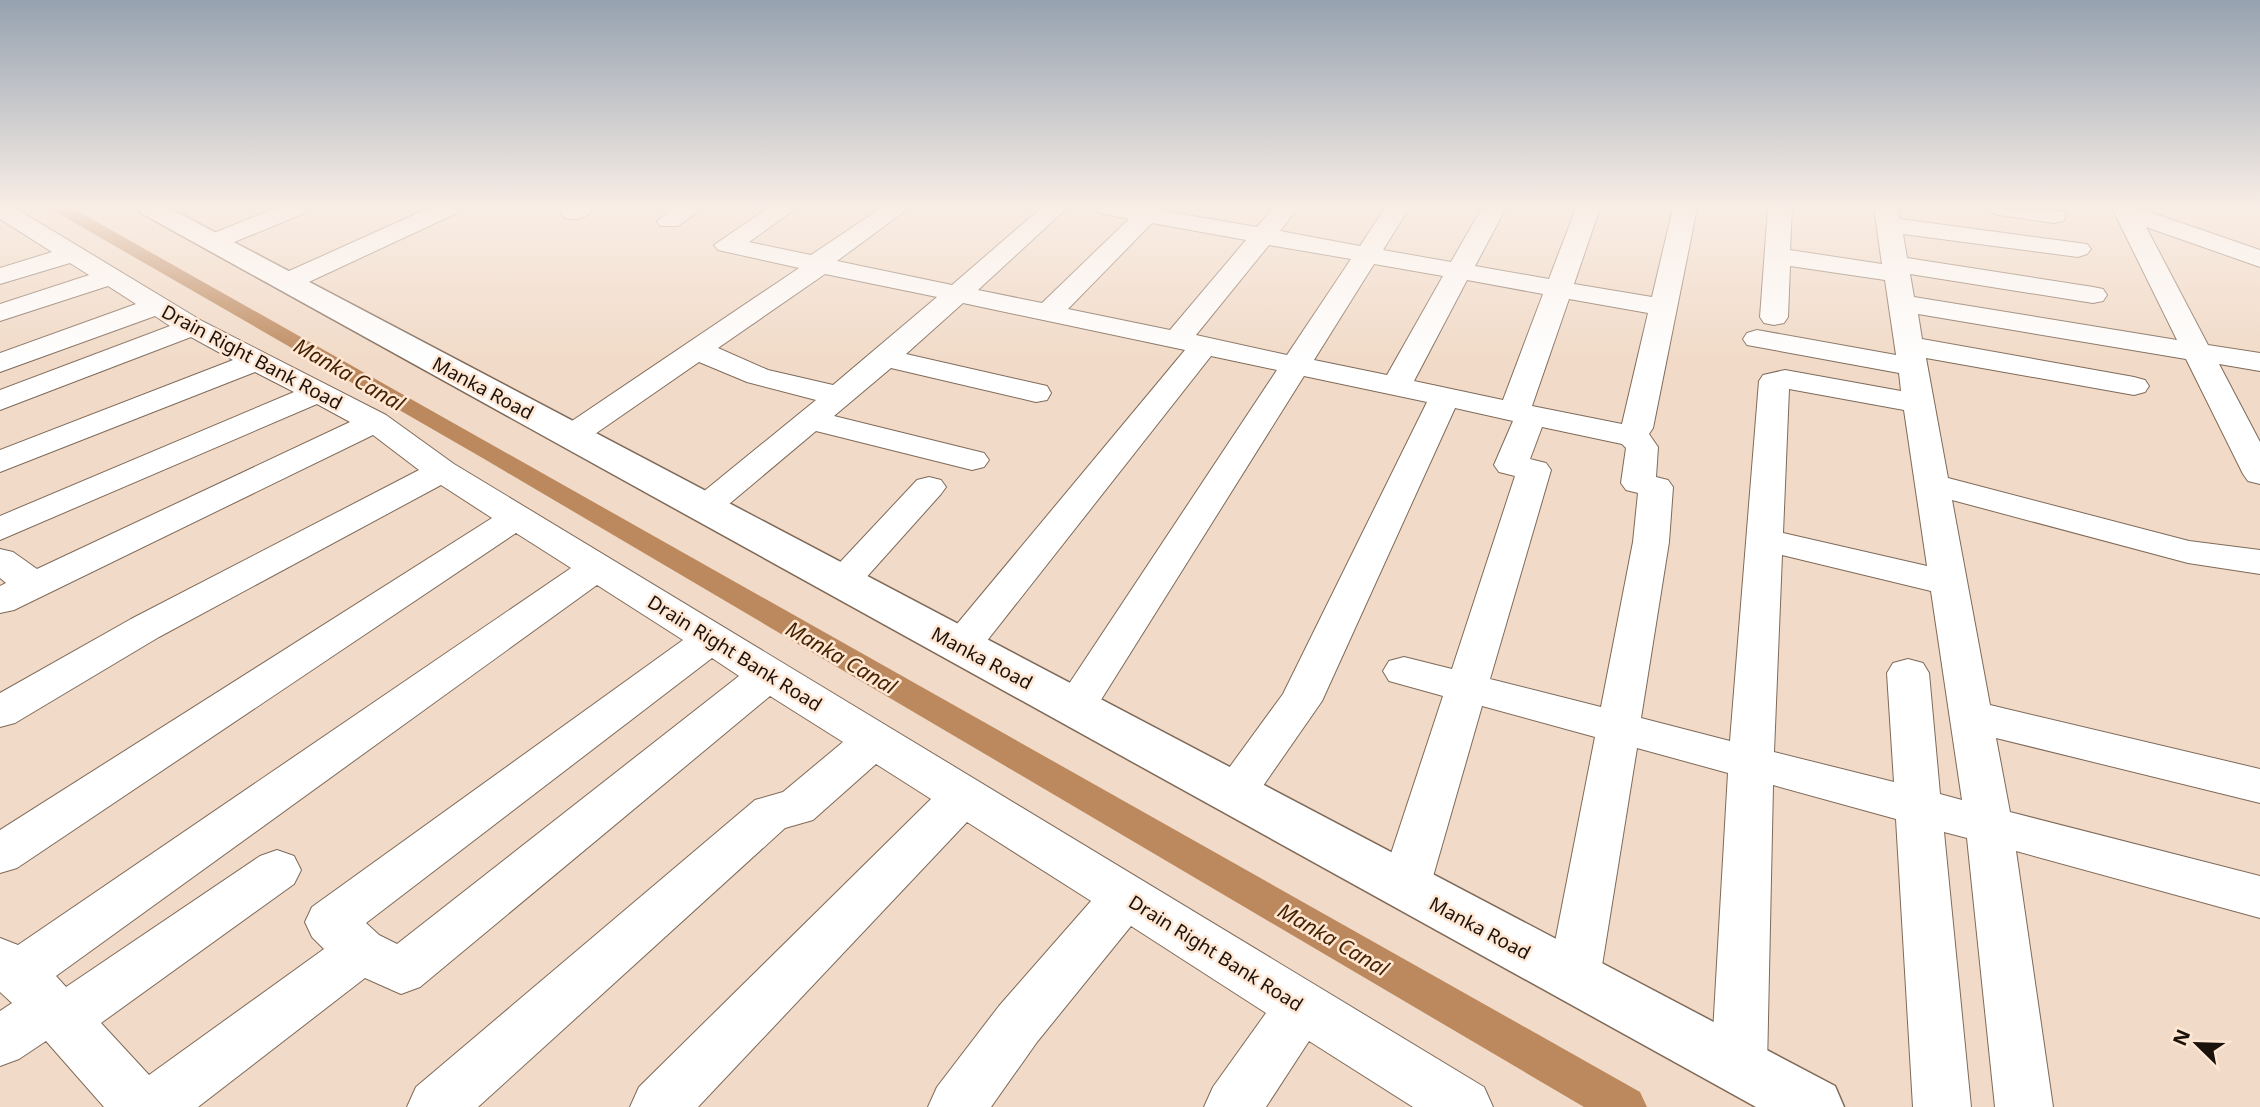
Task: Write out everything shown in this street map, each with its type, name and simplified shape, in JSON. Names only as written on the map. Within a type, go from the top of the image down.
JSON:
[{"type":"main road","name":"Manka Road","points":[[246,260],[1814,1107]]},
{"type":"street","points":[[0,276],[34,260]]},
{"type":"street","name":"Drain Right Bank Road","points":[[82,260],[192,327],[375,422],[442,471],[1464,1107]]},
{"type":"street","points":[[287,282],[336,260]]},
{"type":"street","points":[[790,260],[1395,388],[1631,433],[1643,447],[1638,483],[1656,487],[1651,542],[1574,978]]},
{"type":"street","points":[[572,436],[826,260]]},
{"type":"street","points":[[704,508],[884,358],[995,260]]},
{"type":"street","points":[[1047,314],[1102,260]]},
{"type":"street","points":[[961,646],[1190,343],[1246,260]]},
{"type":"street","points":[[1074,708],[1363,260]]},
{"type":"street","points":[[1392,260],[1665,308]]},
{"type":"street","points":[[1395,388],[1467,260]]},
{"type":"street","points":[[1405,887],[1469,688],[1534,470],[1511,465],[1522,414],[1569,260]]},
{"type":"street","points":[[1631,433],[1637,428],[1674,260]]},
{"type":"street","points":[[1777,260],[1766,328],[1915,373]]},
{"type":"street","points":[[1895,260],[1989,825],[2024,1107]]},
{"type":"street","points":[[1909,260],[2198,352],[2260,362]]},
{"type":"street","points":[[1917,260],[2093,295]]},
{"type":"street","points":[[2151,260],[2260,474]]},
{"type":"street","points":[[0,313],[110,277]]},
{"type":"street","points":[[0,363],[158,306]]},
{"type":"street","points":[[0,401],[192,327]]},
{"type":"street","points":[[697,350],[758,376],[839,396]]},
{"type":"street","points":[[884,358],[1036,393]]},
{"type":"street","points":[[0,462],[256,361]]},
{"type":"street","points":[[1739,1067],[1751,762],[1774,381],[1915,373],[2134,386]]},
{"type":"street","points":[[0,529],[317,393]]},
{"type":"street","points":[[1234,794],[1301,701],[1444,398]]},
{"type":"street","points":[[810,421],[972,460]]},
{"type":"street","points":[[0,601],[375,422]]},
{"type":"street","points":[[0,712],[145,628],[442,471]]},
{"type":"street","points":[[1933,484],[2188,552],[2260,562]]},
{"type":"street","points":[[842,582],[929,487]]},
{"type":"street","points":[[0,854],[517,517]]},
{"type":"street","points":[[1763,540],[1948,583]]},
{"type":"street","points":[[0,560],[34,585]]},
{"type":"street","points":[[0,1041],[32,991],[598,568]]},
{"type":"street","points":[[712,638],[330,922],[360,951],[401,971],[769,674]]},
{"type":"street","points":[[1404,671],[2260,897]]},
{"type":"street","points":[[1908,673],[1942,1107]]},
{"type":"street","points":[[1971,716],[2260,786]]},
{"type":"street","points":[[436,1107],[771,813],[797,807],[874,740]]},
{"type":"street","points":[[659,1107],[964,795]]},
{"type":"street","points":[[32,991],[277,870]]},
{"type":"street","points":[[957,1107],[1018,1024],[1126,897]]},
{"type":"street","points":[[152,1107],[360,951]]},
{"type":"street","points":[[32,991],[141,1107]]},
{"type":"street","points":[[1233,1107],[1302,1006]]},
{"type":"waterway","name":"Manka Canal","points":[[149,260],[495,455],[1625,1107]]}]
